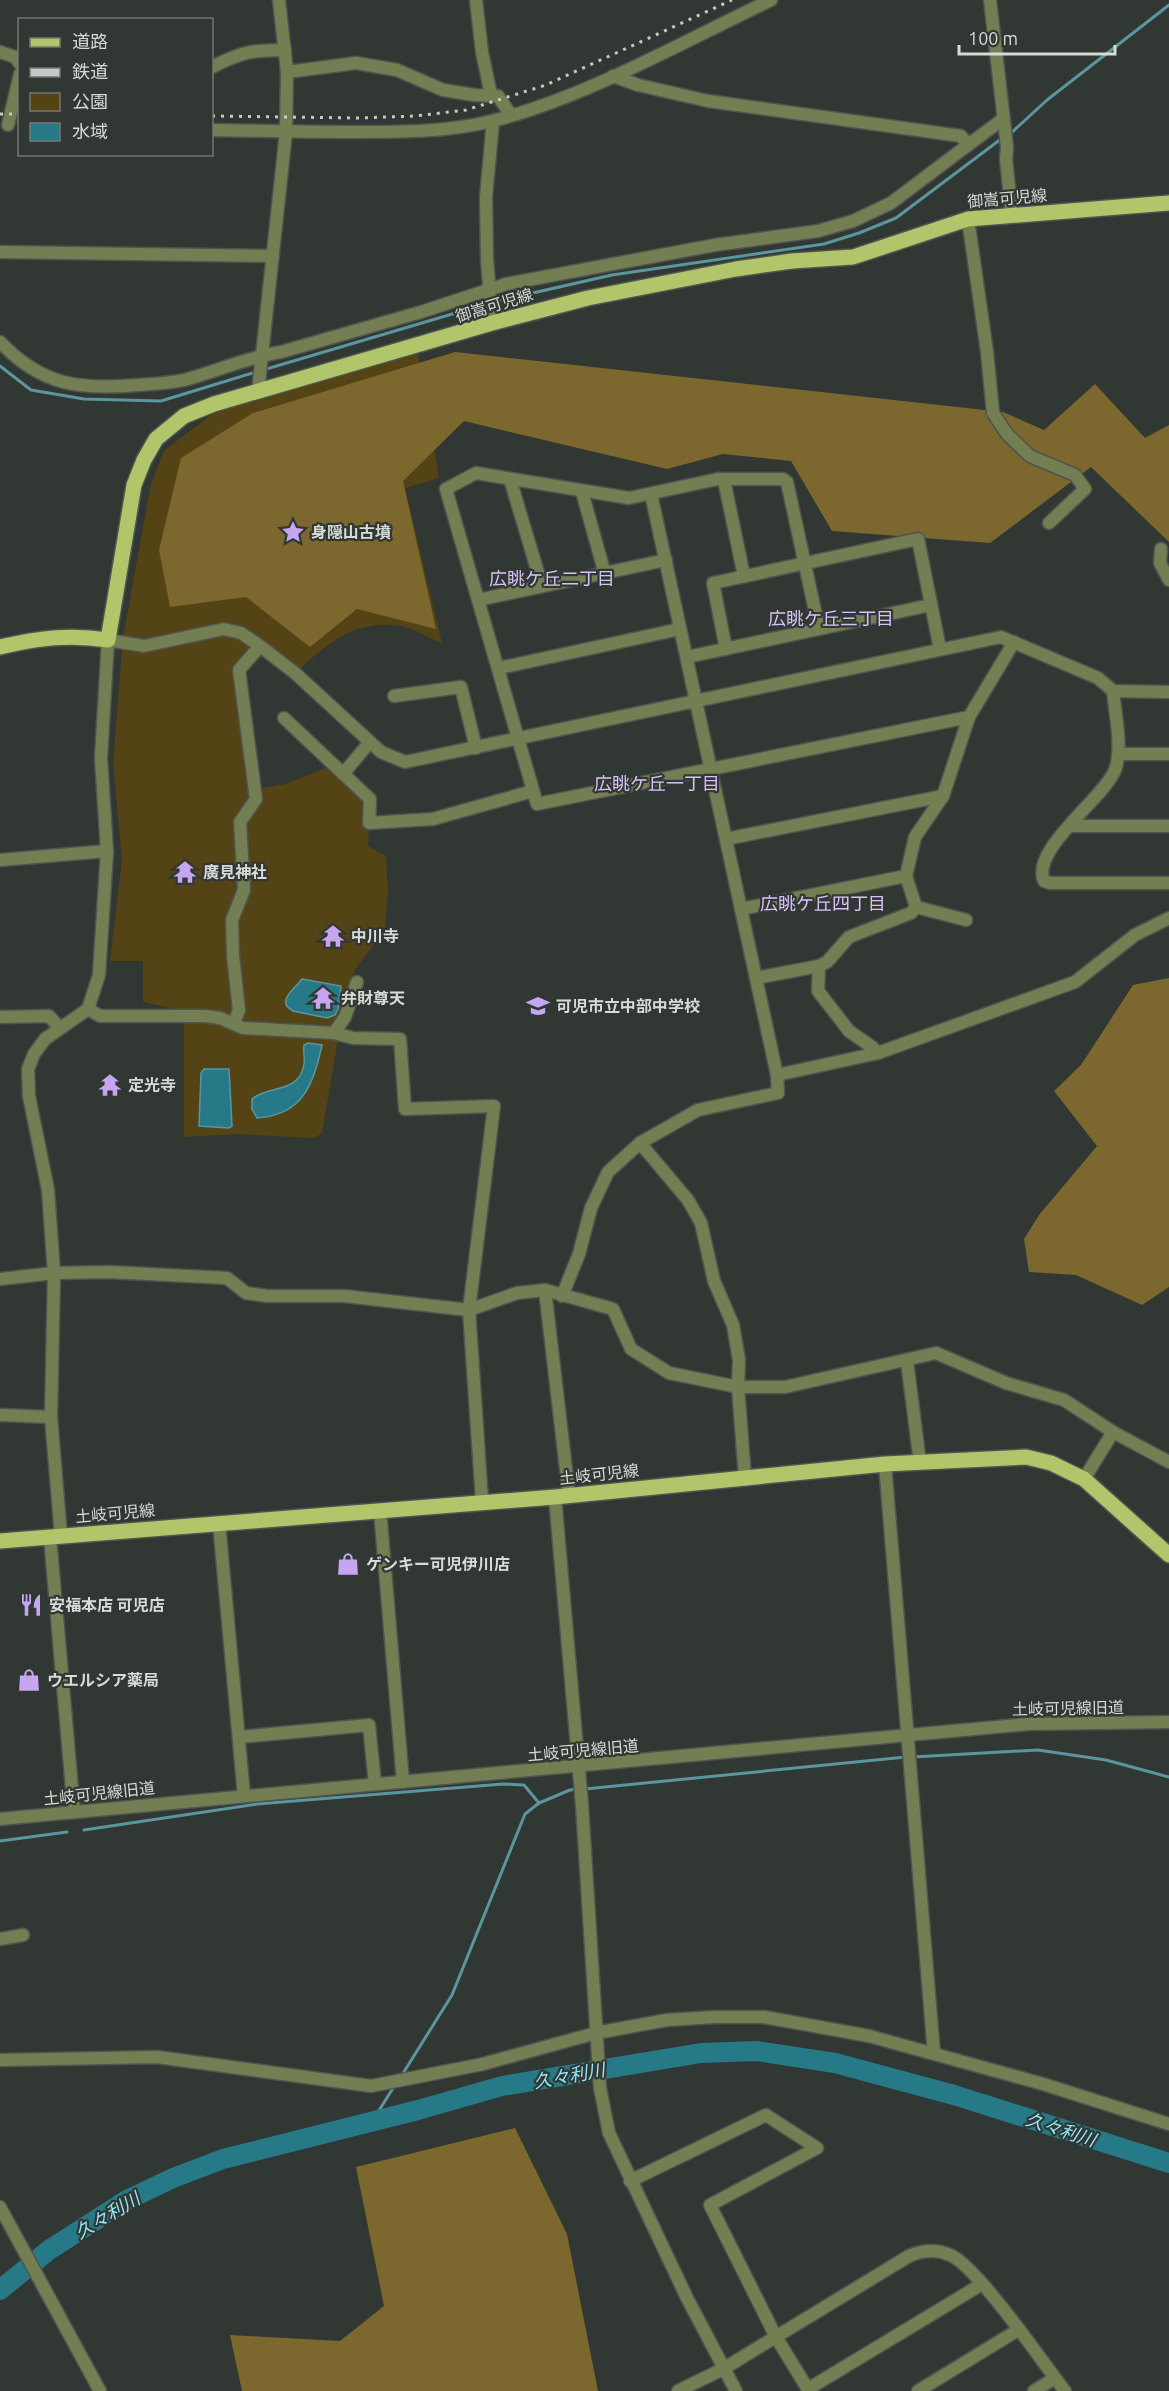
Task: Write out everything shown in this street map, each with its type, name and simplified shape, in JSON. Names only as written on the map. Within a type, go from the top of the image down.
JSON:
[{"type":"main road","name":"御嵩可児線","points":[[108,640],[134,485],[156,439],[184,416],[214,404],[492,317],[736,269],[792,261],[853,257],[968,219],[1169,203]]},
{"type":"main road","points":[[0,647],[35,639],[79,635],[108,640]]},
{"type":"main road","name":"土岐可児線","points":[[0,1541],[562,1496],[885,1464],[1026,1457],[1051,1463],[1084,1479],[1169,1555]]},
{"type":"street","points":[[258,392],[286,132],[287,72],[279,0]]},
{"type":"street","points":[[476,0],[482,52],[491,94]]},
{"type":"street","points":[[213,130],[411,132],[459,128],[493,121],[543,105],[613,76],[771,0]]},
{"type":"street","points":[[990,0],[1012,215]]},
{"type":"street","points":[[213,66],[238,54],[253,50],[285,50]]},
{"type":"street","points":[[0,52],[15,57],[18,61]]},
{"type":"street","points":[[287,72],[356,63],[397,70],[443,90],[498,96],[511,115]]},
{"type":"street","points":[[613,76],[638,85],[708,101],[961,136],[968,145]]},
{"type":"street","points":[[9,125],[18,83]]},
{"type":"street","points":[[492,317],[486,196],[493,121]]},
{"type":"street","points":[[0,342],[29,369],[54,380],[100,388],[185,380],[261,355],[281,352],[410,316],[490,292],[506,284],[715,245],[818,231],[853,221],[891,203],[968,145],[1004,124]]},
{"type":"street","points":[[968,219],[987,352],[993,413],[1007,434],[1030,456],[1075,475],[1085,489],[1049,523]]},
{"type":"street","points":[[0,252],[273,256]]},
{"type":"street","points":[[819,629],[787,482],[783,479],[724,480],[629,498],[476,473],[446,489],[537,804],[969,717]]},
{"type":"street","points":[[510,479],[542,586]]},
{"type":"street","points":[[724,480],[744,576]]},
{"type":"street","points":[[582,492],[605,574]]},
{"type":"street","points":[[562,1296],[579,1254],[591,1208],[608,1172],[640,1143],[698,1110],[778,1093],[777,1076],[651,494]]},
{"type":"street","points":[[726,649],[713,583],[918,539],[940,649]]},
{"type":"street","points":[[1161,549],[1160,563],[1169,580]]},
{"type":"street","points":[[478,600],[666,560]]},
{"type":"street","points":[[687,657],[931,605]]},
{"type":"street","points":[[74,1812],[55,1537],[51,1417],[54,1273],[48,1190],[29,1096],[28,1069],[34,1054],[45,1039],[59,1027],[88,1009],[99,975],[107,851],[102,758],[108,640],[144,646],[225,629],[240,633],[295,673],[369,743],[381,752],[405,762],[1002,637],[1098,678],[1113,691],[1169,692]]},
{"type":"street","points":[[499,668],[680,629]]},
{"type":"street","points":[[916,907],[906,876],[915,837],[943,796],[969,717],[1014,642]]},
{"type":"street","points":[[234,1023],[239,1010],[232,920],[244,890],[240,822],[256,799],[239,670],[260,646]]},
{"type":"street","points":[[394,696],[461,687],[476,748]]},
{"type":"street","points":[[1113,691],[1119,754],[1115,771],[1104,787],[1054,843],[1043,867],[1044,881],[1050,883],[1169,883]]},
{"type":"street","points":[[284,718],[370,799],[369,823],[433,819],[533,791]]},
{"type":"street","points":[[343,774],[369,743]]},
{"type":"street","points":[[1119,754],[1169,754]]},
{"type":"street","points":[[726,839],[943,796]]},
{"type":"street","points":[[1069,826],[1169,826]]},
{"type":"street","points":[[0,860],[107,851]]},
{"type":"street","points":[[741,909],[906,876]]},
{"type":"street","points":[[916,907],[966,920]]},
{"type":"street","points":[[756,978],[819,966],[826,962],[849,937],[911,913],[916,907]]},
{"type":"street","points":[[777,1076],[878,1053],[1075,982],[1135,935],[1169,918]]},
{"type":"street","points":[[819,966],[818,991],[849,1031],[878,1053]]},
{"type":"street","points":[[334,1033],[345,1017],[357,982]]},
{"type":"street","points":[[88,1009],[100,1016],[205,1016],[234,1023],[243,1028],[272,1031],[292,1029],[334,1033],[353,1038],[400,1039],[405,1108],[494,1106],[469,1310],[482,1501]]},
{"type":"street","points":[[0,1017],[49,1016],[59,1027]]},
{"type":"street","points":[[640,1143],[688,1200],[701,1222],[714,1281],[733,1325],[739,1360],[738,1387],[745,1478]]},
{"type":"street","points":[[0,1279],[54,1273],[109,1272],[227,1278],[246,1293],[267,1296],[344,1296],[469,1310],[517,1293],[544,1290],[613,1309],[631,1349],[669,1373],[738,1387],[785,1387],[936,1353],[1006,1383],[1064,1400],[1113,1432],[1169,1462]]},
{"type":"street","points":[[544,1290],[562,1496],[600,2088],[609,2133],[630,2181],[736,2391]]},
{"type":"street","points":[[907,1361],[921,1463]]},
{"type":"street","points":[[0,1415],[51,1417]]},
{"type":"street","points":[[1084,1479],[1113,1432]]},
{"type":"street","points":[[885,1464],[934,2054]]},
{"type":"street","points":[[380,1510],[403,1782]]},
{"type":"street","points":[[219,1523],[244,1796]]},
{"type":"street","name":"土岐可児線旧道","points":[[0,1819],[375,1784],[579,1773],[908,1734],[1028,1724],[1169,1722]]},
{"type":"street","points":[[239,1737],[369,1725],[375,1784]]},
{"type":"street","points":[[0,1939],[22,1935]]},
{"type":"street","points":[[0,2060],[157,2057],[357,2085],[378,2085],[483,2064],[667,2020],[715,2017],[764,2018],[869,2036],[1043,2084],[1169,2124]]},
{"type":"street","points":[[630,2181],[766,2115],[817,2148],[710,2205],[776,2337],[808,2390],[982,2284]]},
{"type":"street","points":[[0,2207],[100,2391]]},
{"type":"street","points":[[678,2391],[723,2369],[917,2253],[935,2250],[951,2255],[982,2284],[1065,2391]]},
{"type":"street","points":[[918,2391],[1018,2330]]},
{"type":"street","points":[[1034,2391],[1055,2378]]},
{"type":"green space","points":[[418,353],[439,478],[405,488],[442,643],[407,628],[379,625],[364,627],[340,637],[295,673],[261,646],[239,670],[254,789],[286,784],[333,765],[370,799],[368,846],[386,856],[388,892],[385,929],[355,970],[343,1010],[322,1133],[314,1138],[237,1134],[184,1137],[184,1011],[143,1002],[143,961],[110,961],[122,859],[113,763],[123,637],[151,484],[164,451],[212,414]]},
{"type":"shaded area","points":[[455,352],[1003,412],[1044,430],[1095,384],[1145,438],[1169,425],[1169,542],[1091,467],[990,543],[832,531],[791,461],[723,454],[667,469],[464,421],[403,481],[436,629],[357,609],[310,647],[246,597],[170,607],[159,550],[181,458],[253,413]]},
{"type":"shaded area","points":[[1169,978],[1169,1287],[1142,1305],[1076,1275],[1029,1272],[1024,1239],[1039,1215],[1097,1146],[1054,1091],[1081,1065],[1133,985]]},
{"type":"shaded area","points":[[515,2128],[567,2234],[598,2391],[242,2391],[230,2335],[340,2341],[384,2306],[356,2167]]},
{"type":"water","points":[[302,979],[341,986],[335,1015],[327,1018],[293,1011],[288,1007],[286,999],[288,995]]},
{"type":"water","points":[[308,1043],[322,1045],[310,1085],[295,1104],[285,1111],[273,1116],[257,1118],[252,1109],[252,1099],[290,1085],[296,1080],[304,1064],[304,1045]]},
{"type":"water","points":[[204,1069],[229,1069],[232,1126],[229,1128],[199,1126],[201,1073]]},
{"type":"waterway","points":[[1010,134],[1047,100],[1169,5]]},
{"type":"waterway","points":[[493,302],[612,275],[824,244],[859,233],[896,218],[1001,139]]},
{"type":"waterway","points":[[263,370],[486,304]]},
{"type":"waterway","points":[[0,366],[31,390],[84,399],[161,401],[256,372]]},
{"type":"waterway","points":[[913,1757],[1038,1750],[1106,1760],[1169,1777]]},
{"type":"waterway","points":[[585,1789],[906,1757]]},
{"type":"waterway","points":[[84,1830],[257,1804],[503,1784],[524,1785],[539,1803],[578,1789]]},
{"type":"waterway","points":[[402,2075],[452,1995],[525,1814],[539,1803]]},
{"type":"waterway","points":[[0,1841],[67,1832]]},
{"type":"waterway","name":"久々利川","points":[[0,2290],[49,2250],[127,2200],[173,2178],[223,2159],[418,2110],[502,2086],[701,2053],[757,2051],[835,2063],[954,2095],[1169,2163]]},
{"type":"waterway","points":[[373,2120],[395,2085]]},
{"type":"railway","points":[[213,116],[358,118],[415,116],[466,110],[546,85],[732,0]]},
{"type":"railway","points":[[0,114],[18,114]]},
{"type":"place","name":"身隠山古墳","points":[[293,532]]},
{"type":"place","name":"廣見神社","points":[[185,872]]},
{"type":"place","name":"中川寺","points":[[333,936]]},
{"type":"place","name":"弁財尊天","points":[[323,998]]},
{"type":"place","name":"可児市立中部中学校","points":[[538,1006]]},
{"type":"place","name":"定光寺","points":[[110,1085]]},
{"type":"place","name":"ゲンキー可児伊川店","points":[[348,1564]]},
{"type":"place","name":"安福本店 可児店","points":[[31,1605]]},
{"type":"place","name":"ウエルシア薬局","points":[[29,1680]]},
{"type":"district","name":"広眺ケ丘二丁目","points":[[552,578]]},
{"type":"district","name":"広眺ケ丘三丁目","points":[[831,618]]},
{"type":"district","name":"広眺ケ丘一丁目","points":[[657,783]]},
{"type":"district","name":"広眺ケ丘四丁目","points":[[823,903]]}]
